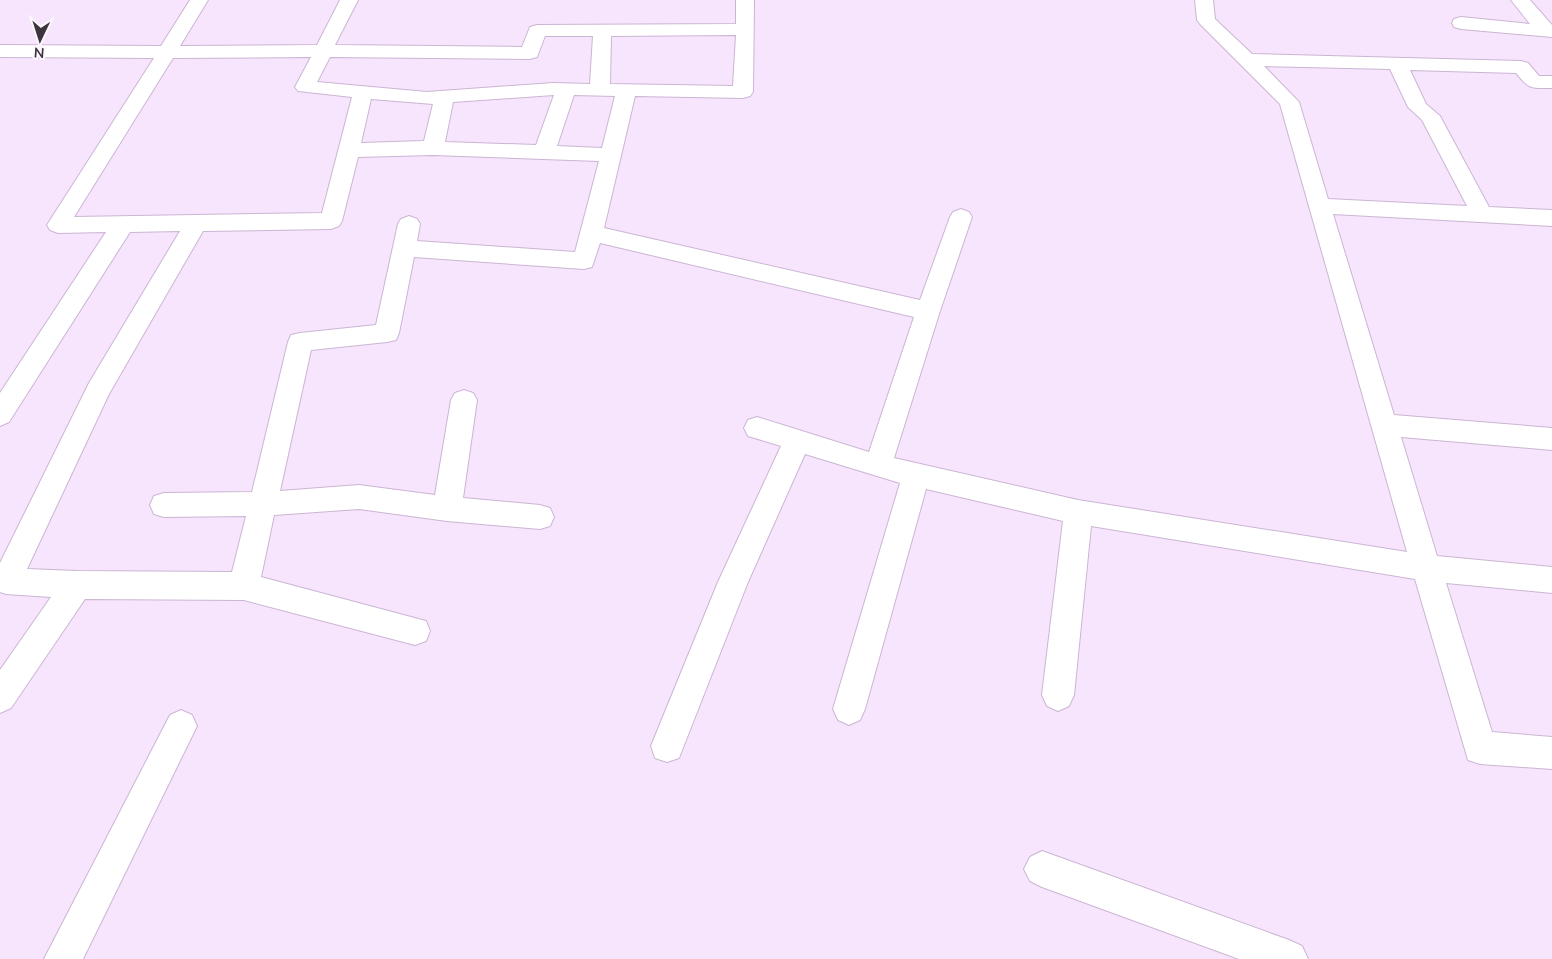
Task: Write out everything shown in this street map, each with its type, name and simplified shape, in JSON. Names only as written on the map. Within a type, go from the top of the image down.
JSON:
[{"type":"street","points":[[199,0],[58,225],[331,221],[363,92]]},
{"type":"street","points":[[349,0],[306,87],[427,98],[566,89],[743,92],[745,0]]},
{"type":"street","points":[[1204,0],[1206,20],[1290,102],[1319,206],[1480,748],[1552,753]]},
{"type":"street","points":[[1520,0],[1549,31]]},
{"type":"street","points":[[1461,23],[1549,31]]},
{"type":"street","points":[[0,51],[167,52],[324,50],[530,53],[537,31],[745,29]]},
{"type":"street","points":[[600,90],[602,31]]},
{"type":"street","points":[[1246,60],[1521,66],[1534,82],[1552,82]]},
{"type":"street","points":[[1397,63],[1418,107],[1430,116],[1482,214]]},
{"type":"street","points":[[544,153],[566,89]]},
{"type":"street","points":[[244,586],[300,342],[387,333],[407,236],[584,261],[626,91]]},
{"type":"street","points":[[433,148],[444,97]]},
{"type":"street","points":[[349,150],[433,148],[611,156]]},
{"type":"street","points":[[1319,206],[1552,218]]},
{"type":"street","points":[[878,466],[928,311],[961,217]]},
{"type":"street","points":[[196,223],[98,390],[6,581],[77,585],[244,586],[415,631]]},
{"type":"street","points":[[0,415],[123,224]]},
{"type":"street","points":[[592,233],[928,311]]},
{"type":"street","points":[[447,509],[464,400]]},
{"type":"street","points":[[1384,425],[1552,439]]},
{"type":"street","points":[[757,428],[878,466],[1078,512],[1427,568],[1552,580]]},
{"type":"street","points":[[667,746],[733,582],[797,441]]},
{"type":"street","points":[[849,710],[916,475]]},
{"type":"street","points":[[164,505],[263,504],[359,497],[447,509],[540,517]]},
{"type":"street","points":[[1058,696],[1078,512]]},
{"type":"street","points":[[0,697],[77,585]]},
{"type":"street","points":[[63,959],[181,726]]},
{"type":"street","points":[[1042,868],[1289,959]]}]
